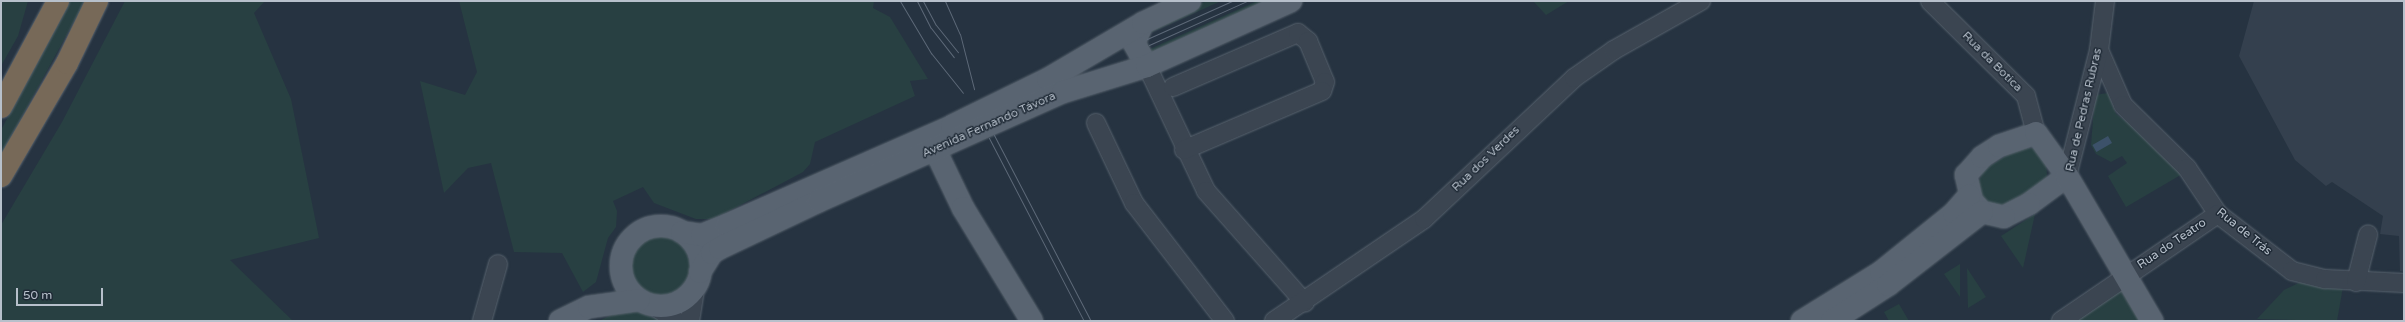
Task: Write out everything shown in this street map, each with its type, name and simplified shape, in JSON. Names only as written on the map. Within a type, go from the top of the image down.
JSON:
[{"type":"highway","points":[[1,107],[58,1]]},
{"type":"highway","points":[[1,176],[67,63],[97,1]]},
{"type":"main road","name":"Avenida Fernando Távora","points":[[698,278],[712,253],[720,248],[932,142],[1071,67],[1142,22],[1190,1]]},
{"type":"main road","name":"Avenida Fernando Távora","points":[[682,232],[702,235],[721,228],[932,142],[1063,92],[1147,66],[1291,1]]},
{"type":"main road","points":[[1142,22],[1134,43],[1147,66]]},
{"type":"main road","points":[[2036,133],[1999,146],[1978,162],[1966,175],[1976,204],[2004,217],[2029,204],[2067,176]]},
{"type":"main road","name":"Rua da Botica","points":[[2036,133],[2067,176]]},
{"type":"main road","points":[[932,142],[963,208],[1032,321]]},
{"type":"main road","name":"Rua de Pedras Rubras","points":[[2067,176],[2127,275],[2152,321]]},
{"type":"main road","points":[[1802,321],[1880,272],[1954,213],[1976,204]]},
{"type":"main road","points":[[1832,321],[1888,285],[1976,204]]},
{"type":"main road","points":[[560,321],[589,307],[646,302],[678,302],[698,278],[696,247],[682,232],[664,226],[639,232],[629,241],[621,266],[589,307]]},
{"type":"main road","points":[[621,266],[629,291],[646,302]]},
{"type":"street","name":"Rua dos Verdes","points":[[1274,321],[1305,303],[1424,219],[1574,78],[1627,42],[1700,1]]},
{"type":"street","name":"Rua da Botica","points":[[1930,1],[2026,96],[2036,133]]},
{"type":"street","name":"Rua de Pedras Rubras","points":[[2067,176],[2099,50],[2105,1]]},
{"type":"street","points":[[1174,87],[1298,33],[1308,41],[1325,82],[1322,91],[1184,150]]},
{"type":"street","name":"Rua de Trás","points":[[2099,50],[2123,105],[2187,168],[2218,214],[2292,271],[2363,282],[2404,283]]},
{"type":"street","points":[[1147,66],[1184,150],[1206,190],[1305,303]]},
{"type":"street","points":[[1096,122],[1134,203],[1225,321]]},
{"type":"street","name":"Rua do Teatro","points":[[2062,321],[2218,214]]},
{"type":"street","points":[[2363,282],[2368,234]]},
{"type":"street","points":[[482,321],[498,264]]},
{"type":"street","points":[[690,321],[698,278]]},
{"type":"street","points":[[646,302],[677,321]]},
{"type":"shaded area","points":[[2254,1],[2404,1],[2404,272],[2400,271],[2399,236],[2380,234],[2383,216],[2332,182],[2326,186],[2295,160],[2239,56]]},
{"type":"shaded area","points":[[2108,136],[2112,143],[2096,152],[2092,145]]},
{"type":"green space","points":[[1,1],[28,1],[18,36],[1,66]]},
{"type":"green space","points":[[70,1],[85,1],[1,155],[1,130]]},
{"type":"green space","points":[[125,1],[265,1],[254,13],[291,99],[319,238],[230,260],[293,321],[1,321],[1,225],[62,122]]},
{"type":"green space","points":[[459,1],[874,1],[873,8],[890,17],[928,79],[910,81],[915,96],[815,142],[810,164],[803,172],[714,219],[696,219],[654,203],[643,187],[613,201],[617,211],[616,227],[608,238],[596,282],[583,292],[562,253],[514,252],[491,163],[468,168],[444,193],[420,81],[465,95],[477,72]]},
{"type":"green space","points":[[1206,1],[1221,1],[1144,36],[1150,49],[1257,1],[1276,1],[1162,53],[1143,51],[1139,43],[1143,30]]},
{"type":"green space","points":[[1533,1],[1569,1],[1546,15]]},
{"type":"green space","points":[[2108,93],[2116,114],[2153,140],[2184,173],[2126,207],[2108,176],[2127,163],[2122,156],[2111,162],[2096,154],[2091,145],[2095,95]]},
{"type":"green space","points":[[2020,147],[2038,149],[2046,162],[2047,177],[2034,190],[2000,208],[1984,202],[1977,187],[1983,170]]},
{"type":"green space","points":[[2035,214],[2023,268],[2001,236]]},
{"type":"green space","points":[[659,235],[676,240],[681,244],[685,249],[690,266],[685,283],[681,288],[676,292],[659,297],[642,292],[637,288],[633,283],[628,266],[633,249],[637,244],[642,240]]},
{"type":"green space","points":[[1960,264],[1960,297],[1944,274]]},
{"type":"green space","points":[[1967,268],[1986,297],[1968,308]]},
{"type":"green space","points":[[2305,280],[2343,287],[2337,321],[2257,319],[2284,290]]},
{"type":"green space","points":[[2122,289],[2144,321],[2075,321]]},
{"type":"green space","points":[[1899,304],[1909,321],[1889,321],[1884,312]]},
{"type":"green space","points":[[627,307],[662,321],[599,321]]},
{"type":"tram line","points":[[900,1],[931,53],[963,93]]},
{"type":"tram line","points":[[917,1],[931,28],[954,57]]},
{"type":"tram line","points":[[923,1],[936,25],[958,52]]},
{"type":"tram line","points":[[945,1],[960,34],[974,89]]},
{"type":"tram line","points":[[1147,39],[1232,1]]},
{"type":"tram line","points":[[1149,45],[1247,1]]},
{"type":"tram line","points":[[994,135],[1091,321]]},
{"type":"tram line","points":[[989,138],[1084,321]]}]
